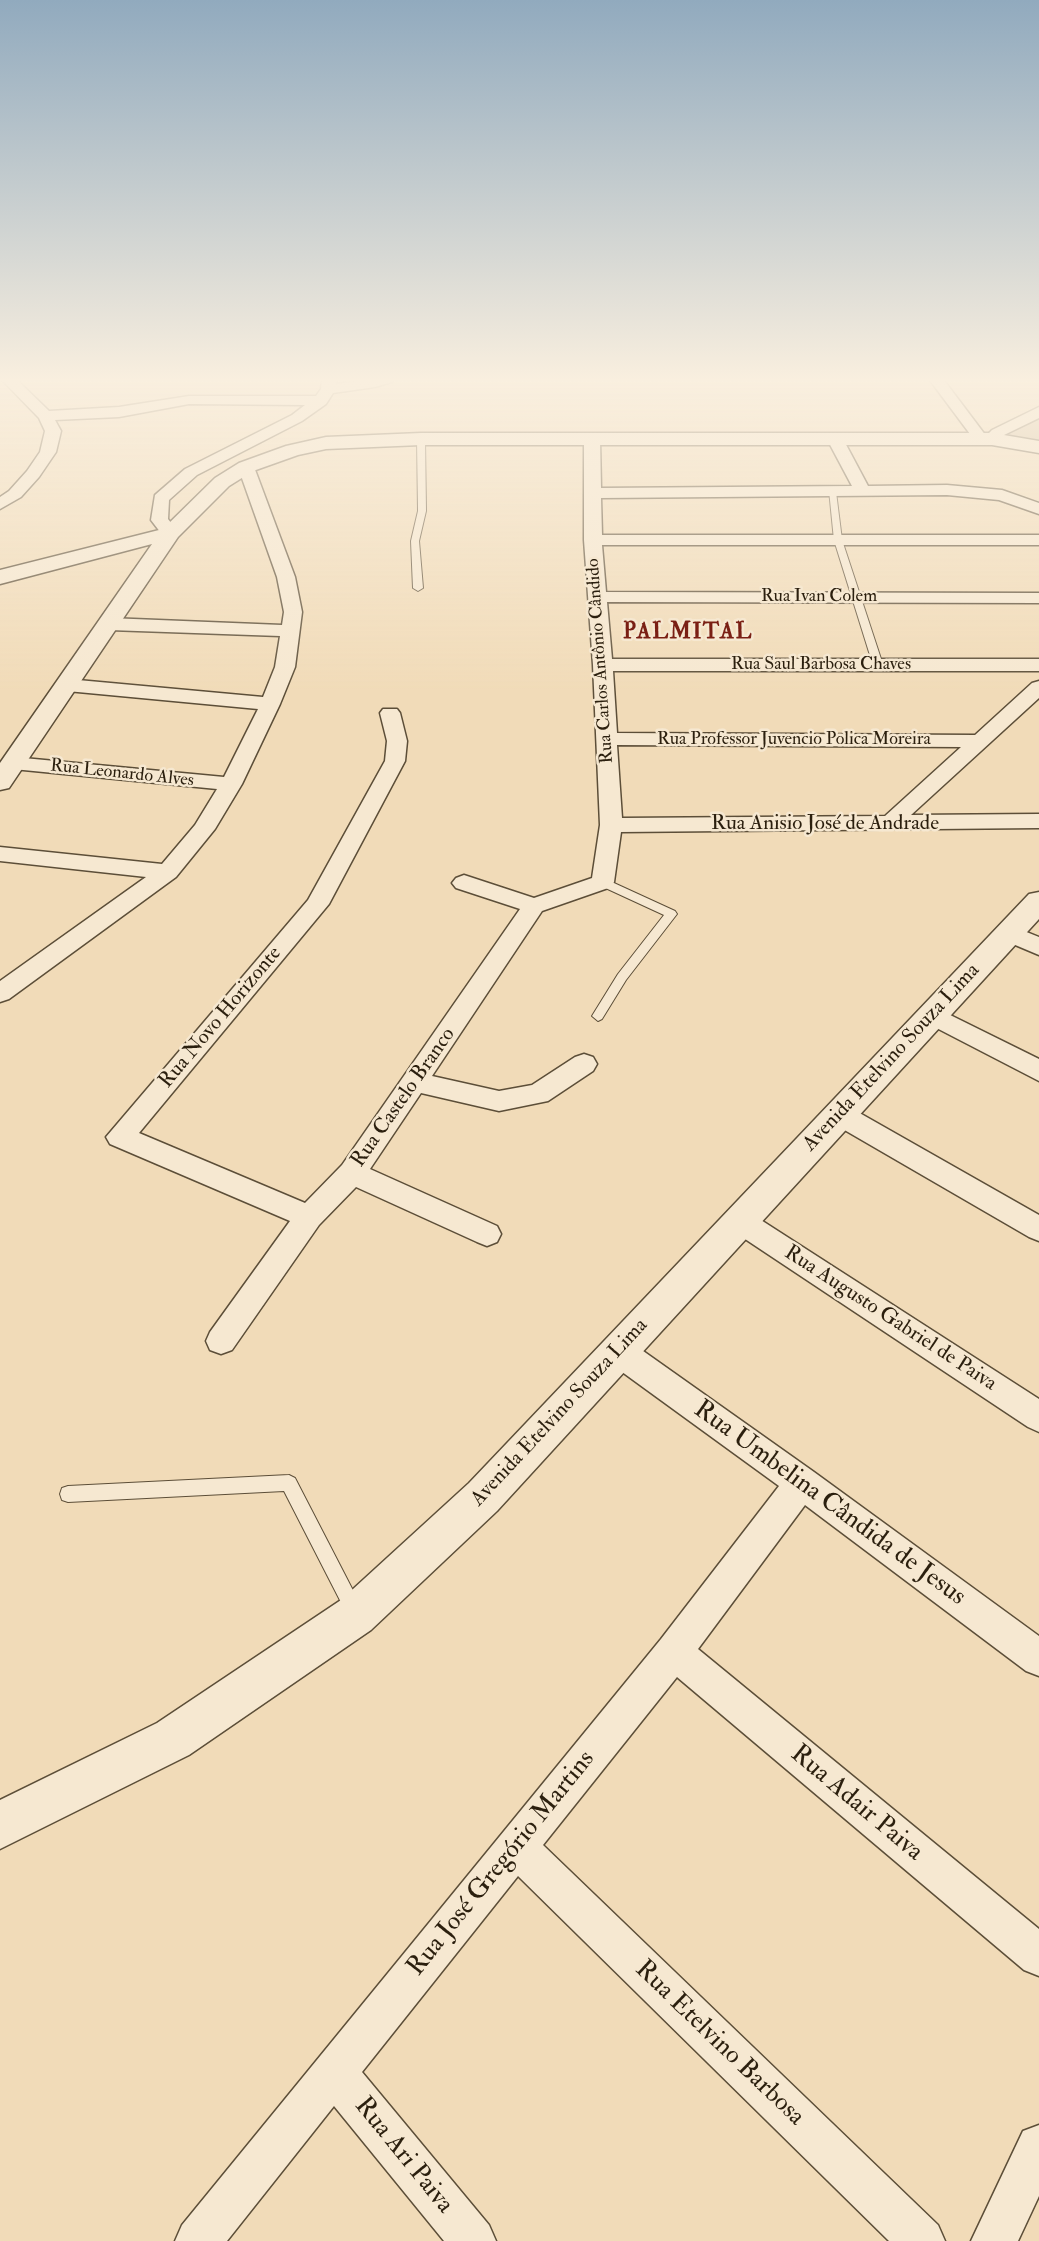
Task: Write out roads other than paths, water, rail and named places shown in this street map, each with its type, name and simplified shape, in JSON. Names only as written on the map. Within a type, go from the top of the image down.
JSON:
[{"type":"street","points":[[0,504],[15,494],[25,484]]},
{"type":"street","points":[[170,533],[159,520],[161,499],[178,484]]},
{"type":"street","points":[[6,772],[170,533],[220,484]]},
{"type":"street","points":[[0,993],[168,872],[204,829],[231,784],[270,704],[285,667],[293,612],[286,576],[252,484]]},
{"type":"street","name":"Rua Carlos Antônio Cândido","points":[[593,484],[593,540],[603,665],[611,825],[603,882]]},
{"type":"street","points":[[859,484],[862,490]]},
{"type":"street","points":[[593,493],[947,490],[1002,495],[1039,509]]},
{"type":"street","points":[[0,577],[170,533]]},
{"type":"street","points":[[593,540],[1039,540]]},
{"type":"street","name":"Rua Ivan Colem","points":[[598,597],[1039,598]]},
{"type":"street","points":[[109,624],[291,631]]},
{"type":"street","name":"Rua Saul Barbosa Chaves","points":[[603,665],[1039,665]]},
{"type":"street","points":[[67,685],[270,704]]},
{"type":"street","points":[[889,824],[1039,687]]},
{"type":"street","name":"Rua Novo Horizonte","points":[[309,1217],[120,1137],[317,904],[395,761],[397,741],[390,713]]},
{"type":"street","name":"Rua Professor Juvencio Polica Moreira","points":[[607,739],[981,741]]},
{"type":"street","name":"Rua Leonardo Alves","points":[[6,772],[231,784]]},
{"type":"street","name":"Rua Anisio José de Andrade","points":[[611,825],[1039,821]]},
{"type":"street","points":[[0,854],[168,872]]},
{"type":"street","points":[[464,883],[534,906],[603,882]]},
{"type":"street","name":"Avenida Etelvino Souza Lima","points":[[0,1825],[173,1739],[356,1615],[483,1497],[932,1015],[1024,940],[1039,901]]},
{"type":"street","name":"Rua Castelo Branco","points":[[221,1341],[309,1217],[352,1173],[417,1082],[534,906]]},
{"type":"street","points":[[932,1015],[1039,1071]]},
{"type":"street","points":[[417,1082],[499,1101],[539,1094],[584,1064]]},
{"type":"street","points":[[839,1114],[1039,1229]]},
{"type":"street","points":[[352,1173],[487,1234]]},
{"type":"street","name":"Rua Augusto Gabriel de Paiva","points":[[740,1221],[1039,1417]]},
{"type":"street","name":"Rua Umbelina Cândida de Jesus","points":[[618,1351],[1039,1658]]},
{"type":"street","name":"Rua José Gregório Martins","points":[[198,2241],[674,1652],[802,1483]]},
{"type":"street","name":"Rua Adair Paiva","points":[[674,1652],[1039,1955]]},
{"type":"street","name":"Rua Etelvino Barbosa","points":[[516,1846],[922,2241]]},
{"type":"street","name":"Rua Ari Paiva","points":[[334,2072],[473,2241]]},
{"type":"street","points":[[994,2241],[1039,2147]]},
{"type":"lane","points":[[418,588],[416,541],[422,511],[422,484]]},
{"type":"lane","points":[[832,492],[838,540],[878,665]]},
{"type":"lane","points":[[598,1016],[622,977],[671,914],[603,882]]},
{"type":"lane","points":[[68,1494],[289,1483],[356,1615]]},
{"type":"district","name":"PALMITAL","points":[[688,633]]}]
